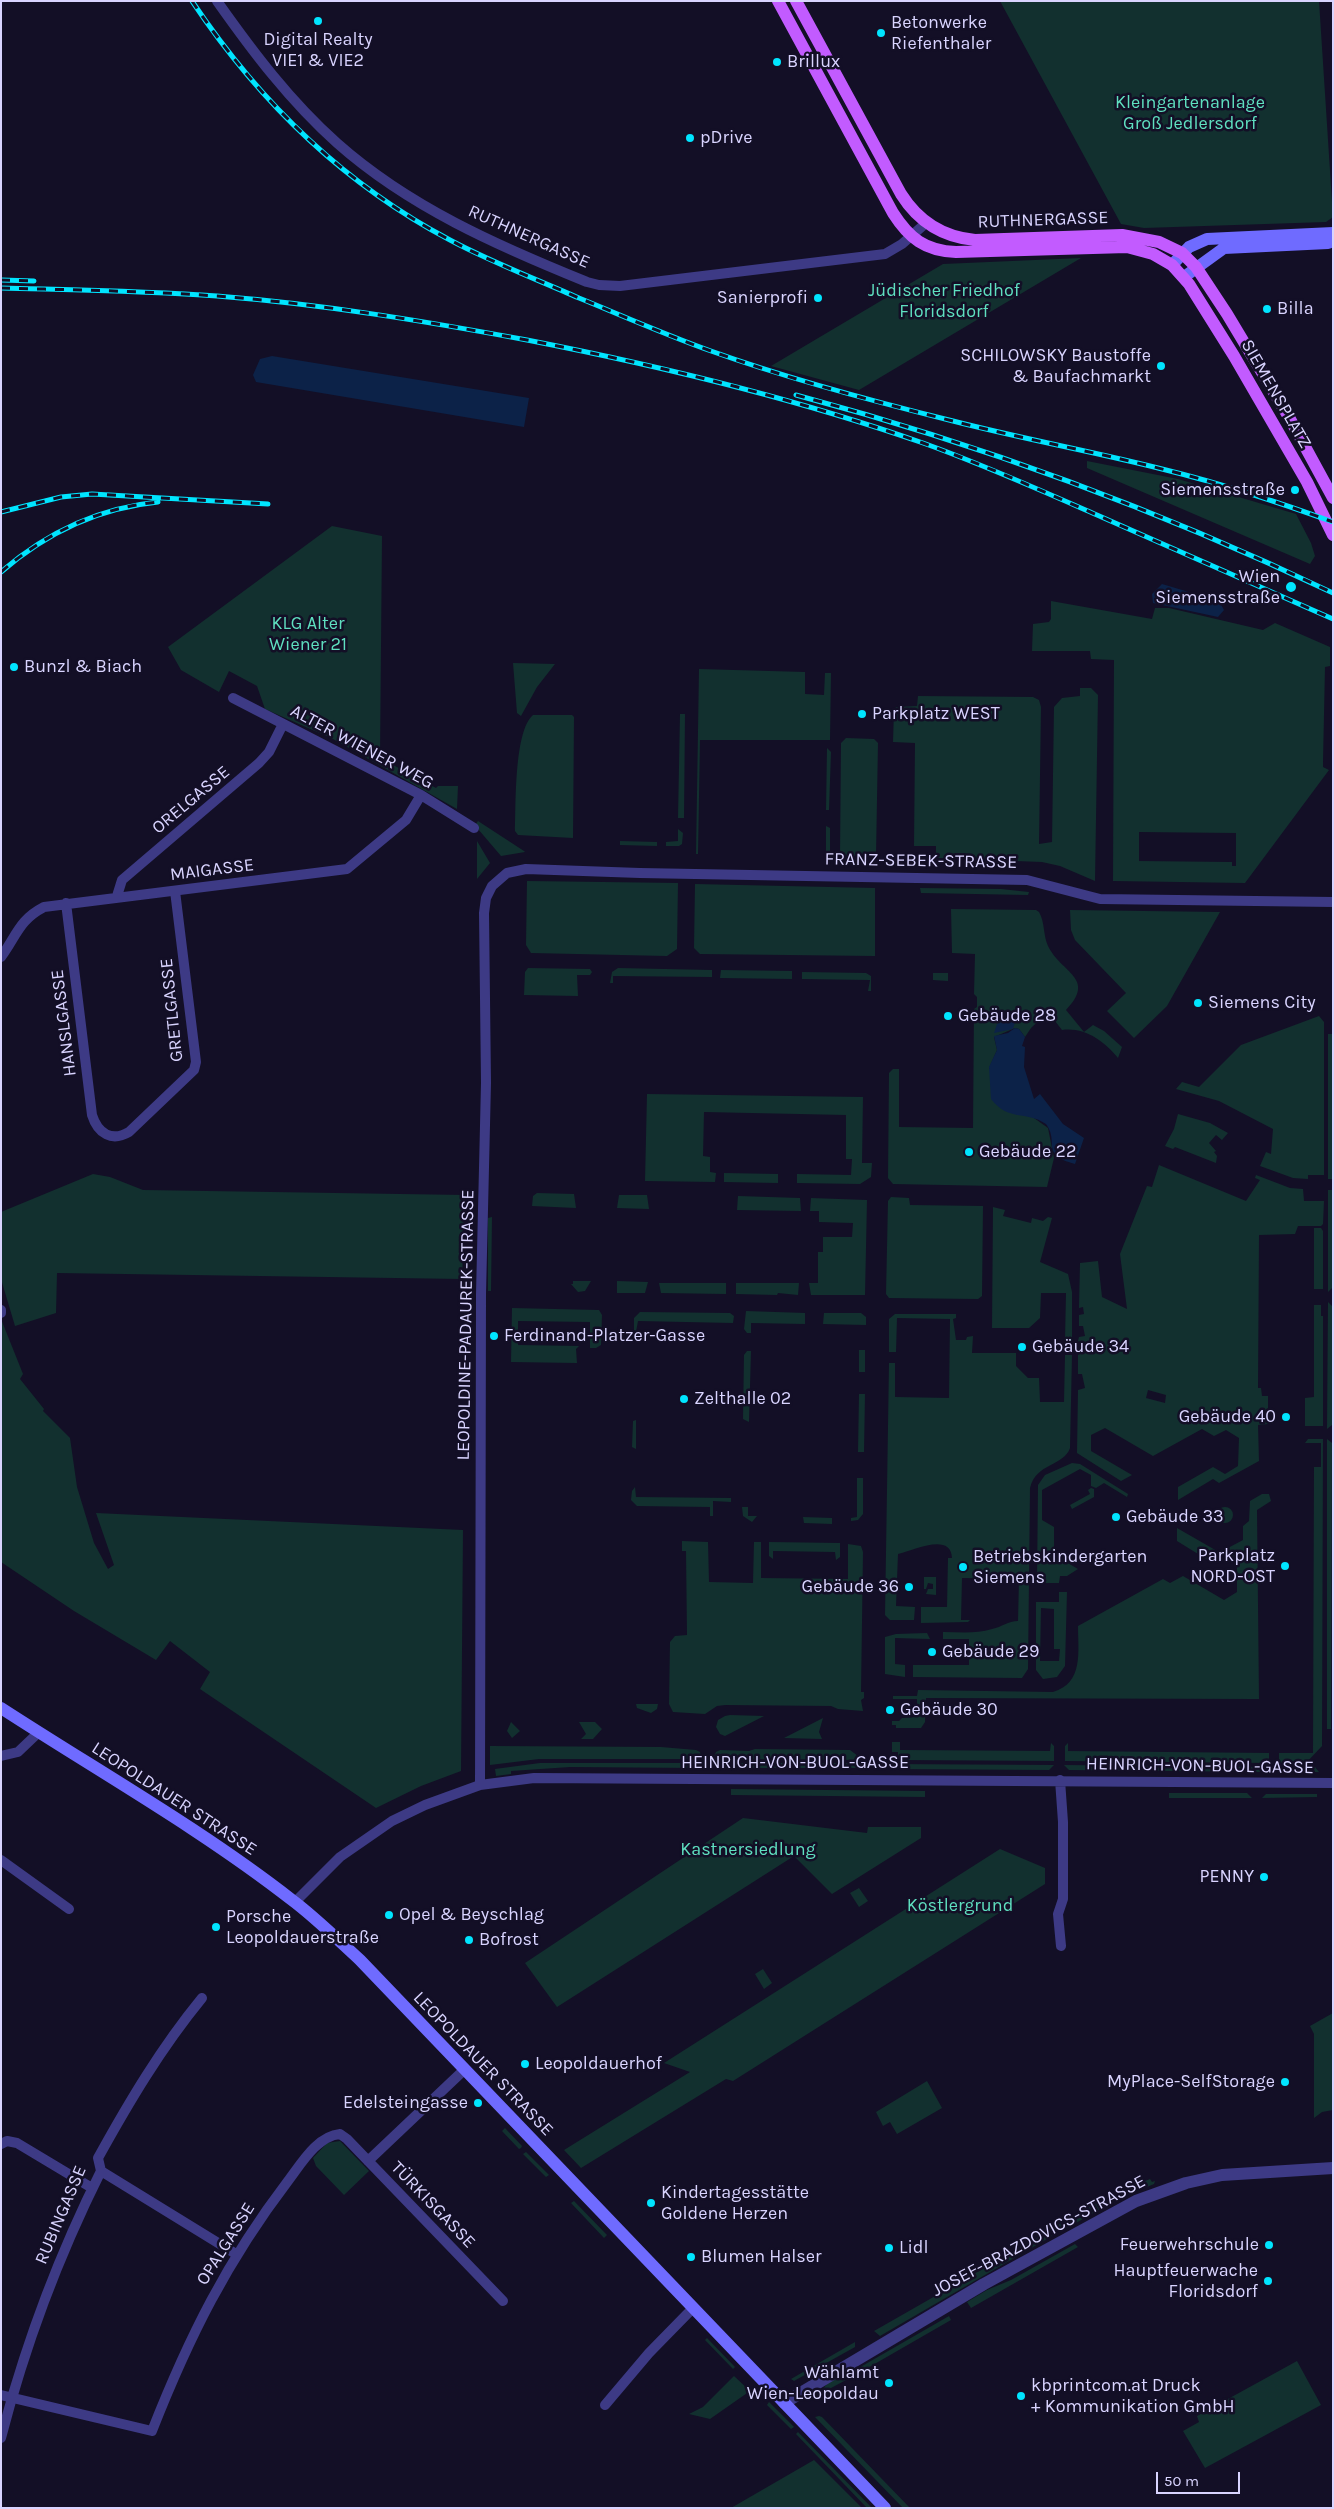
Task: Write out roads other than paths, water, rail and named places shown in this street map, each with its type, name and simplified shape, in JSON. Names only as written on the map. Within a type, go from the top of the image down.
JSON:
[{"type":"main road","points":[[778,1],[893,213],[911,237]]},
{"type":"main road","points":[[796,1],[901,194],[926,223]]},
{"type":"main road","name":"RUTHNERGASSE","points":[[926,223],[946,234],[963,239],[1122,235],[1159,242],[1182,253]]},
{"type":"main road","points":[[1172,265],[1182,253],[1196,242],[1212,238],[1333,233]]},
{"type":"main road","name":"RUTHNERGASSE","points":[[911,237],[929,249],[944,252],[1127,247],[1153,254],[1172,265]]},
{"type":"main road","points":[[1184,277],[1218,251],[1228,247],[1333,241]]},
{"type":"main road","name":"SIEMENSPLATZ","points":[[1182,253],[1196,267],[1266,379],[1333,498]]},
{"type":"main road","name":"SIEMENSPLATZ","points":[[1172,265],[1184,277],[1199,298],[1284,440],[1332,534]]},
{"type":"main road","name":"LEOPOLDAUER STRASSE","points":[[1,1708],[206,1839],[294,1902],[360,1960],[885,2508]]},
{"type":"street","name":"RUTHNERGASSE","points":[[217,1],[282,87],[337,143],[368,167],[397,189],[452,222],[587,282],[599,285],[620,286],[885,254],[911,237],[926,223]]},
{"type":"street","name":"ALTER WIENER WEG","points":[[233,698],[421,795],[474,828]]},
{"type":"street","name":"ORELGASSE","points":[[117,896],[122,880],[259,763],[269,752],[283,724]]},
{"type":"street","name":"MAIGASSE","points":[[1,957],[21,924],[30,914],[44,907],[117,896],[175,891],[347,869],[406,820],[421,795]]},
{"type":"street","name":"FRANZ-SEBEK-STRASSE","points":[[507,873],[526,869],[1027,880],[1100,899],[1333,902]]},
{"type":"street","name":"LEOPOLDINE-PADAUREK-STRASSE","points":[[480,1785],[482,1294],[486,1083],[484,913],[486,898],[492,886],[507,873]]},
{"type":"street","name":"GRETLGASSE","points":[[105,1135],[121,1136],[129,1132],[194,1070],[196,1062],[175,891]]},
{"type":"street","name":"HANSLGASSE","points":[[66,903],[92,1115],[96,1126],[105,1135]]},
{"type":"street","points":[[1,1756],[18,1752],[39,1732]]},
{"type":"street","name":"HEINRICH-VON-BUOL-GASSE","points":[[294,1902],[340,1857],[386,1825],[426,1805],[480,1785],[534,1778],[1333,1783]]},
{"type":"street","points":[[1060,1780],[1063,1822],[1063,1899],[1058,1914],[1061,1946]]},
{"type":"street","points":[[1,1860],[69,1909]]},
{"type":"street","name":"RUBINGASSE","points":[[1,2438],[6,2396],[22,2362],[61,2256],[101,2172],[98,2158],[124,2110],[176,2030],[202,1998]]},
{"type":"street","points":[[368,2161],[464,2070]]},
{"type":"street","name":"OPALGASSE","points":[[6,2396],[152,2430],[189,2342],[236,2254],[260,2218],[324,2138],[340,2134],[368,2161]]},
{"type":"street","points":[[1,2144],[7,2141],[16,2143],[92,2188]]},
{"type":"street","name":"TÜRKISGASSE","points":[[368,2161],[503,2301]]},
{"type":"street","name":"JOSEF-BRAZDOVICS-STRASSE","points":[[784,2403],[976,2288],[1136,2200],[1186,2183],[1222,2176],[1333,2168]]},
{"type":"street","points":[[101,2172],[236,2254]]},
{"type":"street","points":[[605,2405],[649,2353],[693,2308]]},
{"type":"water","points":[[272,356],[529,398],[524,427],[256,382],[253,375],[260,359]]},
{"type":"water","points":[[1162,584],[1219,601],[1224,610],[1218,617],[1153,603],[1152,594]]},
{"type":"water","points":[[1007,1020],[1015,1022],[1013,1029],[994,1033],[997,1024]]},
{"type":"water","points":[[1015,1028],[1019,1029],[1025,1037],[1022,1046],[1025,1047],[1024,1067],[1034,1099],[1040,1094],[1063,1124],[1084,1138],[1075,1164],[1057,1156],[1054,1152],[1050,1131],[1046,1124],[1031,1117],[1004,1111],[991,1099],[989,1067],[997,1050],[994,1036],[1008,1033]]},
{"type":"railway","points":[[192,1],[245,72],[306,137],[374,193],[411,218],[481,256],[661,332],[770,371],[979,428],[1187,475],[1292,507],[1333,522]]},
{"type":"railway","points":[[1,280],[34,281]]},
{"type":"railway","points":[[1,288],[190,294],[334,308],[527,340],[727,384],[874,427],[967,460],[1054,496],[1333,619]]},
{"type":"railway","points":[[796,395],[933,435],[1069,482],[1202,534],[1333,593]]},
{"type":"railway","points":[[1,512],[61,497],[92,494],[268,504]]},
{"type":"railway","points":[[1,572],[36,545],[74,525],[114,510],[158,502]]},
{"type":"place","name":"Digital Realty VIE1 & VIE2","points":[[318,21]]},
{"type":"place","name":"Betonwerke Riefenthaler","points":[[881,33]]},
{"type":"place","name":"Brillux","points":[[777,62]]},
{"type":"place","name":"pDrive","points":[[690,138]]},
{"type":"place","name":"Sanierprofi","points":[[818,298]]},
{"type":"place","name":"Billa","points":[[1267,309]]},
{"type":"place","name":"SCHILOWSKY Baustoffe & Baufachmarkt","points":[[1161,366]]},
{"type":"place","name":"Siemensstraße","points":[[1295,490]]},
{"type":"place","name":"Wien Siemensstraße","points":[[1291,587]]},
{"type":"place","name":"Bunzl & Biach","points":[[14,667]]},
{"type":"place","name":"Parkplatz WEST","points":[[862,714]]},
{"type":"place","name":"Siemens City","points":[[1198,1003]]},
{"type":"place","name":"Gebäude 28","points":[[948,1016]]},
{"type":"place","name":"Gebäude 22","points":[[969,1152]]},
{"type":"place","name":"Ferdinand-Platzer-Gasse","points":[[494,1336]]},
{"type":"place","name":"Gebäude 34","points":[[1022,1347]]},
{"type":"place","name":"Zelthalle 02","points":[[684,1399]]},
{"type":"place","name":"Gebäude 40","points":[[1286,1417]]},
{"type":"place","name":"Gebäude 33","points":[[1116,1517]]},
{"type":"place","name":"Parkplatz NORD-OST","points":[[1285,1566]]},
{"type":"place","name":"Betriebskindergarten Siemens","points":[[963,1567]]},
{"type":"place","name":"Gebäude 36","points":[[909,1587]]},
{"type":"place","name":"Gebäude 29","points":[[932,1652]]},
{"type":"place","name":"Gebäude 30","points":[[890,1710]]},
{"type":"place","name":"PENNY","points":[[1264,1877]]},
{"type":"place","name":"Opel & Beyschlag","points":[[389,1915]]},
{"type":"place","name":"Porsche Leopoldauerstraße","points":[[216,1927]]},
{"type":"place","name":"Bofrost","points":[[469,1940]]},
{"type":"place","name":"Leopoldauerhof","points":[[525,2064]]},
{"type":"place","name":"MyPlace-SelfStorage","points":[[1285,2082]]},
{"type":"place","name":"Edelsteingasse","points":[[478,2103]]},
{"type":"place","name":"Kindertagesstätte Goldene Herzen","points":[[651,2203]]},
{"type":"place","name":"Feuerwehrschule","points":[[1269,2245]]},
{"type":"place","name":"Lidl","points":[[889,2248]]},
{"type":"place","name":"Blumen Halser","points":[[691,2257]]},
{"type":"place","name":"Hauptfeuerwache Floridsdorf","points":[[1268,2281]]},
{"type":"place","name":"Wählamt Wien-Leopoldau","points":[[889,2383]]},
{"type":"place","name":"kbprintcom.at Druck + Kommunikation GmbH","points":[[1021,2396]]},
{"type":"park label","name":"Kleingartenanlage Groß Jedlersdorf","points":[[1190,113]]},
{"type":"park label","name":"Jüdischer Friedhof Floridsdorf","points":[[944,301]]},
{"type":"park label","name":"KLG Alter Wiener 21","points":[[308,634]]},
{"type":"park label","name":"Kastnersiedlung","points":[[748,1850]]},
{"type":"park label","name":"Köstlergrund","points":[[960,1906]]}]
